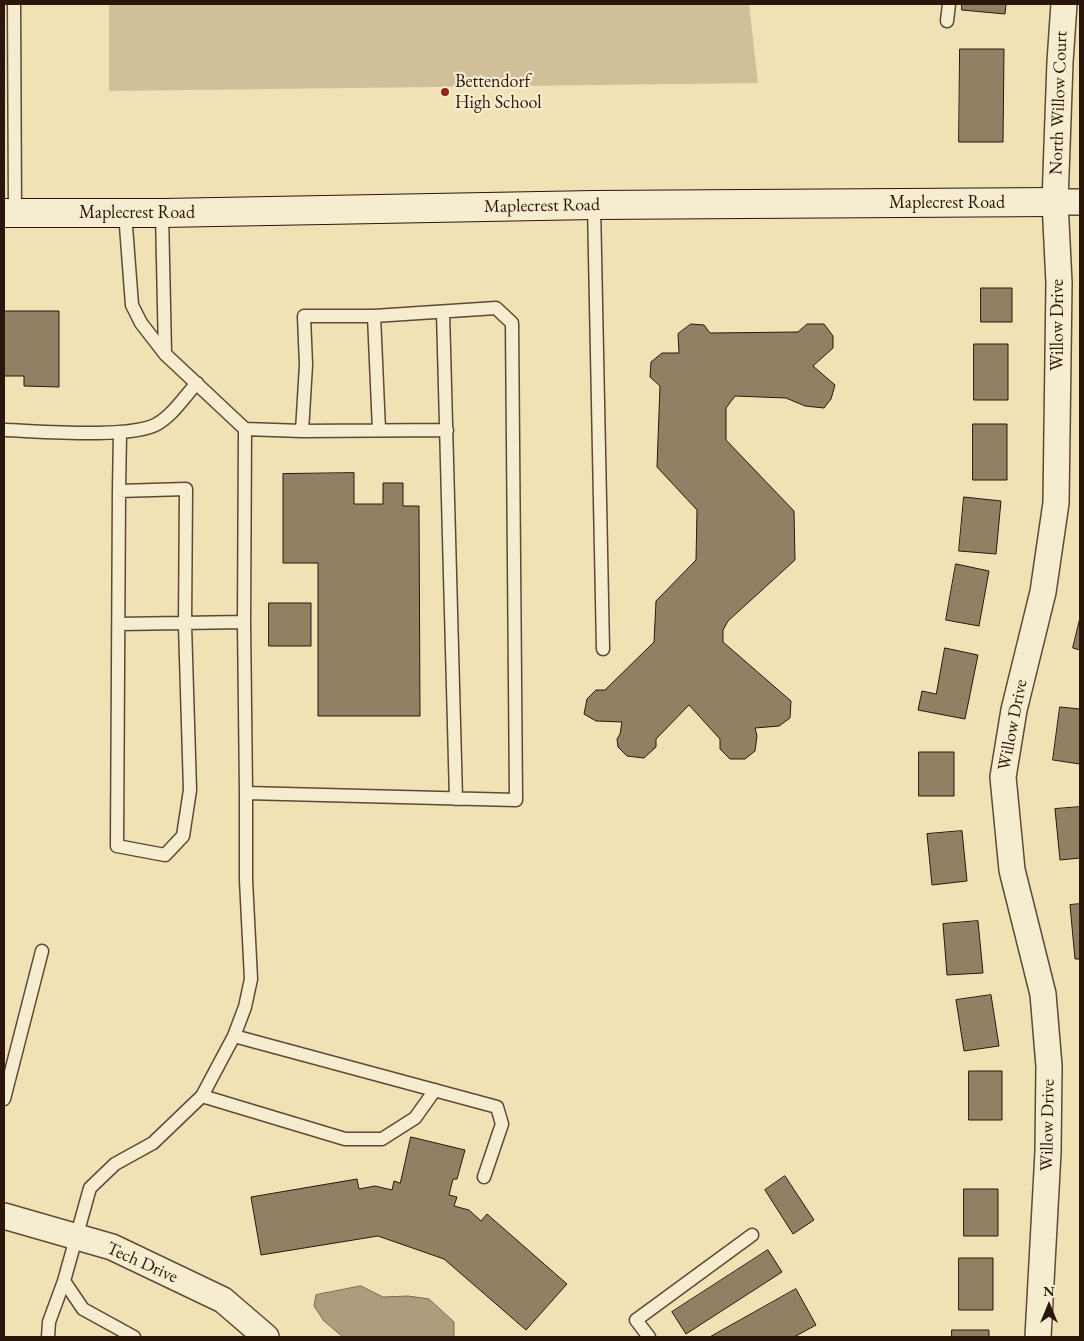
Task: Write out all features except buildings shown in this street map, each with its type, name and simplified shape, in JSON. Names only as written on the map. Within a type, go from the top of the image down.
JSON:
[{"type":"street","name":"North Willow Court","points":[[1064,4],[1060,62],[1068,202]]},
{"type":"street","name":"Maplecrest Road","points":[[10,213],[162,213],[594,206],[1068,202]]},
{"type":"street","name":"Willow Drive","points":[[1038,1337],[1048,1152],[1049,1066],[1044,994],[1012,870],[1003,777],[1014,710],[1043,592],[1056,503],[1059,283],[1068,202]]},
{"type":"street","name":"Tech Drive","points":[[4,1216],[112,1247],[223,1300],[266,1337]]},
{"type":"lane","points":[[10,213],[9,141],[14,4]]},
{"type":"lane","points":[[947,21],[949,4]]},
{"type":"lane","points":[[594,206],[603,649]]},
{"type":"lane","points":[[125,213],[132,305],[141,323],[165,354],[246,429],[302,431],[447,430]]},
{"type":"lane","points":[[162,213],[165,354]]},
{"type":"lane","points":[[246,793],[516,800],[512,323],[496,308],[374,316],[304,316],[306,365],[302,431]]},
{"type":"lane","points":[[443,312],[456,799]]},
{"type":"lane","points":[[374,316],[379,430]]},
{"type":"lane","points":[[4,430],[120,432],[156,425],[175,408],[197,382]]},
{"type":"lane","points":[[48,1337],[49,1322],[64,1281],[75,1236],[90,1188],[115,1164],[153,1143],[202,1096],[234,1036],[245,1007],[251,979],[246,880],[244,622],[246,429]]},
{"type":"lane","points":[[119,491],[186,489],[185,625],[190,790],[183,836],[165,855],[117,846],[119,491],[120,432]]},
{"type":"lane","points":[[119,624],[185,625],[244,622]]},
{"type":"lane","points":[[4,1099],[42,951]]},
{"type":"lane","points":[[234,1036],[497,1107],[502,1124],[484,1178]]},
{"type":"lane","points":[[202,1096],[345,1139],[382,1139],[415,1118],[434,1090]]},
{"type":"lane","points":[[4,1216],[4,1223]]},
{"type":"lane","points":[[649,1337],[636,1320],[752,1235]]},
{"type":"lane","points":[[64,1281],[83,1309],[134,1337]]},
{"type":"shaded area","points":[[109,4],[749,4],[758,83],[109,91]]},
{"type":"shaded area","points":[[361,1286],[383,1297],[408,1296],[429,1299],[454,1322],[454,1337],[343,1337],[324,1321],[314,1306],[316,1295]]},
{"type":"place","name":"Bettendorf High School","points":[[445,92]]}]
